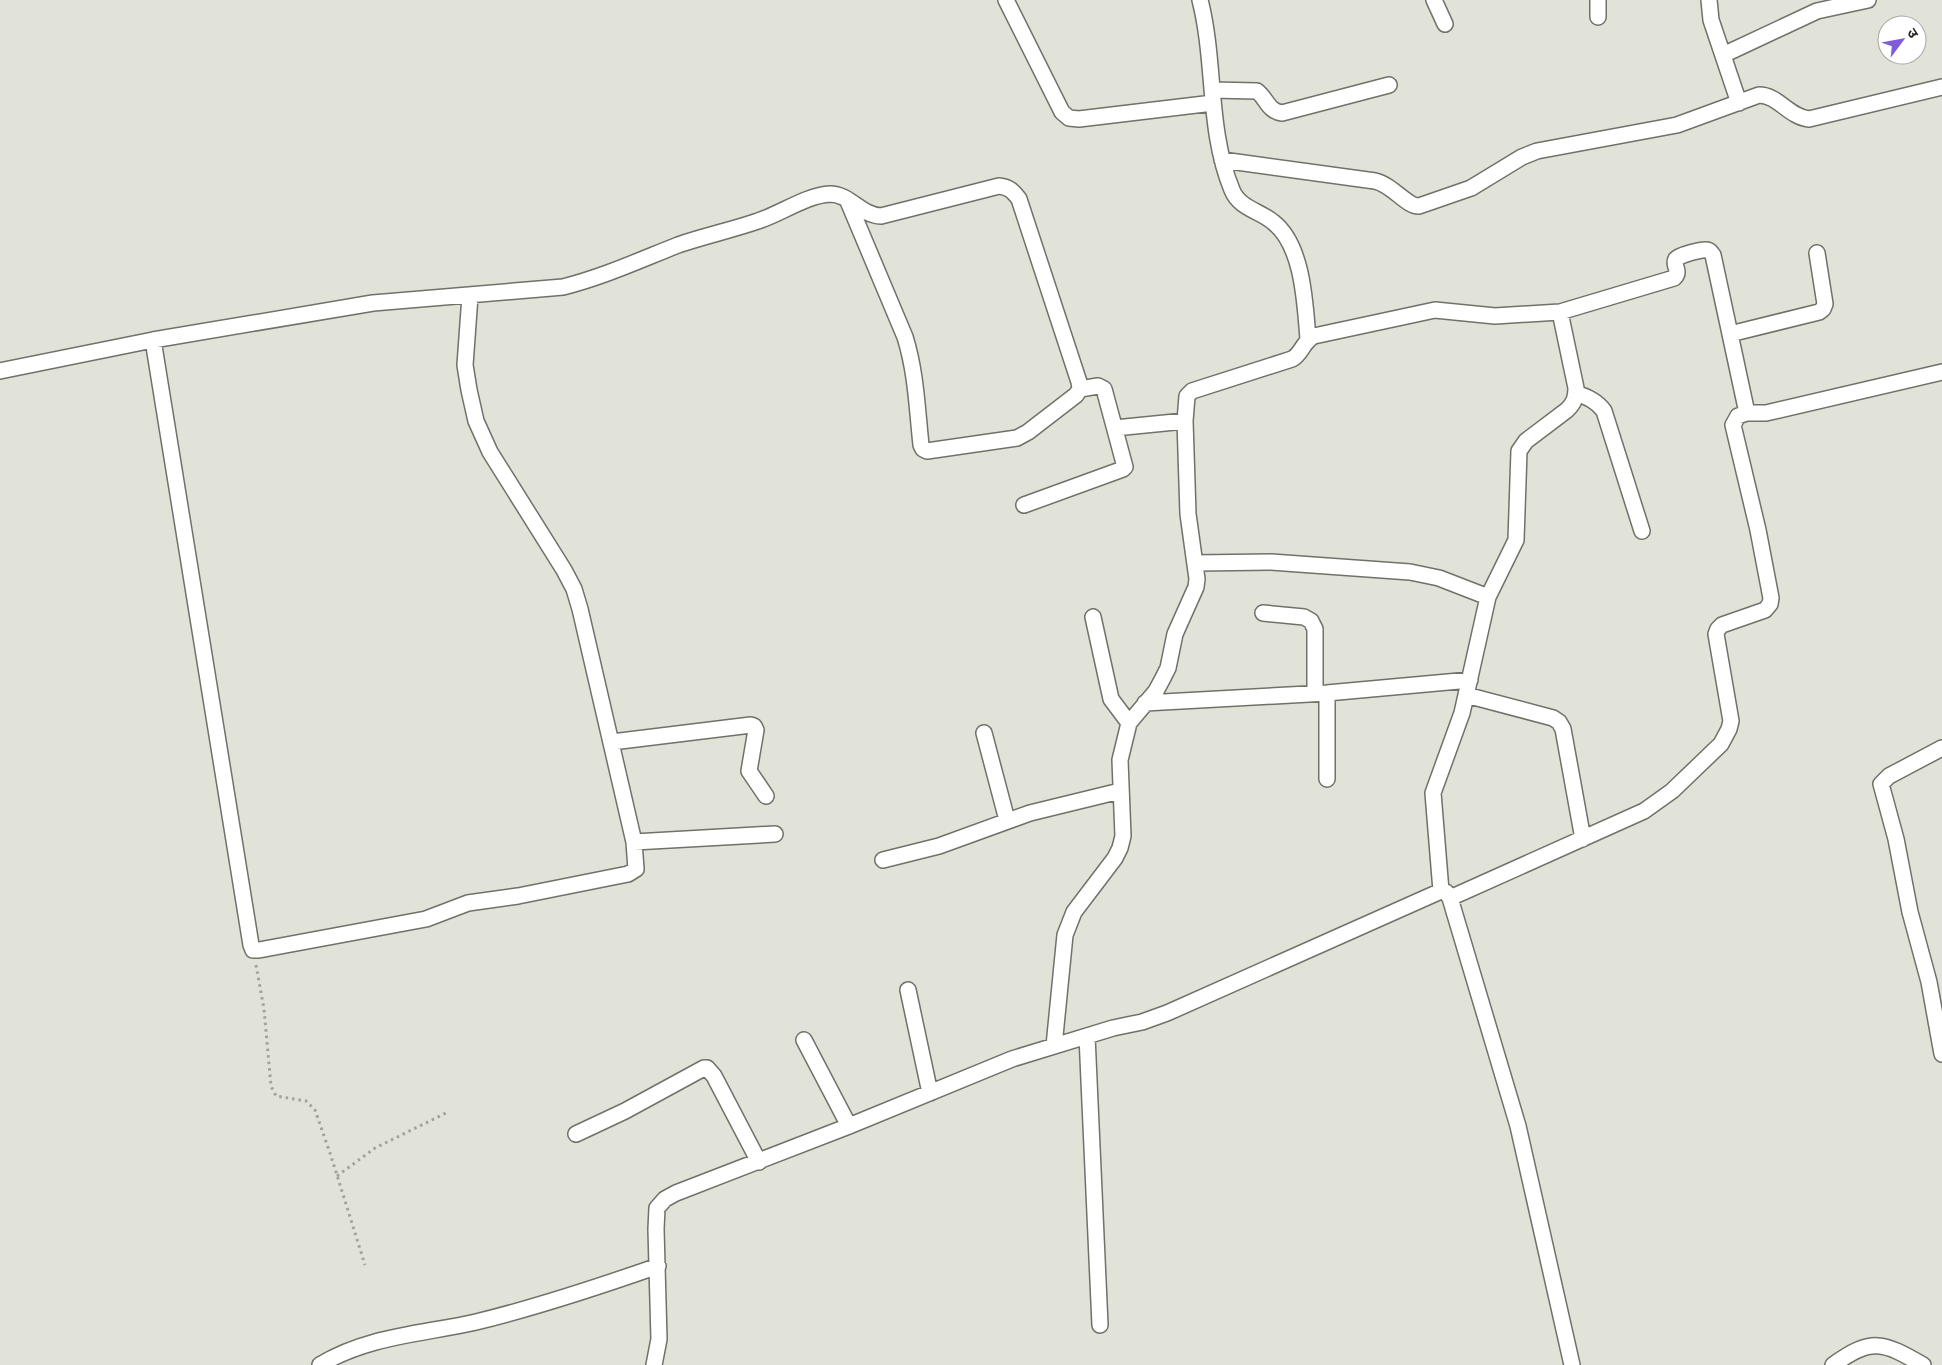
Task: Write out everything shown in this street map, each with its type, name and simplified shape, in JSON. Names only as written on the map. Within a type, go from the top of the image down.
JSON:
[{"type":"street","points":[[1006,0],[1062,112],[1069,118],[1079,120],[1213,96],[1257,91],[1274,112],[1282,113],[1389,85]]},
{"type":"street","points":[[1054,1046],[1065,935],[1074,912],[1115,858],[1123,836],[1120,760],[1129,723],[1156,691],[1168,668],[1175,634],[1196,587],[1195,564],[1188,514],[1185,421],[1187,396],[1192,391],[1292,360],[1300,352],[1308,339],[1300,267],[1283,231],[1272,220],[1236,198],[1222,160],[1215,127],[1208,38],[1200,0]]},
{"type":"street","points":[[1434,0],[1445,24]]},
{"type":"street","points":[[1598,0],[1598,17]]},
{"type":"street","points":[[1709,0],[1711,20],[1739,104]]},
{"type":"street","points":[[1723,55],[1817,11],[1868,0]]},
{"type":"street","points":[[1222,160],[1375,181],[1391,188],[1410,204],[1419,206],[1471,188],[1522,157],[1537,151],[1664,128],[1759,96],[1765,96],[1796,116],[1808,119],[1942,87]]},
{"type":"street","points":[[0,371],[153,340],[373,304],[563,287],[590,280],[680,245],[760,220],[819,196],[839,195],[872,215],[881,216],[990,188],[1007,187],[1019,199],[1080,389],[1076,396],[1022,436],[928,451],[923,449],[914,377],[905,337],[847,200]]},
{"type":"street","points":[[1308,339],[1435,310],[1495,316],[1560,312],[1674,278],[1678,271],[1675,263],[1676,258],[1704,250],[1710,251],[1713,255],[1747,413]]},
{"type":"street","points":[[1730,334],[1819,312],[1823,309],[1825,304],[1817,253]]},
{"type":"street","points":[[153,340],[193,594],[253,950],[396,926],[426,919],[468,903],[518,896],[628,874],[636,869],[634,842],[612,742],[574,589],[490,452],[476,421],[465,365],[470,296]]},
{"type":"street","points":[[1560,312],[1576,393],[1573,405],[1521,446],[1519,451],[1516,540],[1488,597],[1462,713],[1434,793],[1445,894],[1518,1126],[1572,1365]]},
{"type":"street","points":[[654,1365],[659,1340],[657,1208],[665,1199],[676,1192],[849,1126],[1012,1059],[1087,1036],[1142,1022],[1167,1013],[1445,894],[1583,839],[1661,800],[1721,744],[1729,729],[1731,721],[1716,634],[1718,629],[1722,625],[1765,610],[1770,604],[1771,598],[1758,530],[1733,425],[1738,416],[1747,413],[1766,413],[1942,372]]},
{"type":"street","points":[[1024,505],[1123,470],[1125,464],[1104,389],[1098,386],[1080,389]]},
{"type":"street","points":[[1576,393],[1588,397],[1599,404],[1604,411],[1642,531]]},
{"type":"street","points":[[1115,428],[1185,421]]},
{"type":"street","points":[[1195,564],[1271,562],[1410,572],[1439,578],[1488,597]]},
{"type":"street","points":[[1263,613],[1304,617],[1311,621],[1315,629],[1327,778]]},
{"type":"street","points":[[1093,617],[1111,700],[1129,723]]},
{"type":"street","points":[[1146,703],[1321,693],[1470,680]]},
{"type":"street","points":[[1466,695],[1553,718],[1559,722],[1563,729],[1583,839]]},
{"type":"street","points":[[612,742],[751,725],[756,730],[749,771],[766,796]]},
{"type":"street","points":[[984,733],[1007,820]]},
{"type":"street","points":[[1942,748],[1889,776],[1881,784],[1896,839],[1910,912],[1930,982],[1942,1054]]},
{"type":"street","points":[[883,860],[939,846],[1007,820],[1120,791]]},
{"type":"street","points":[[634,842],[775,834]]},
{"type":"street","points":[[908,990],[930,1093]]},
{"type":"street","points":[[1087,1036],[1100,1325]]},
{"type":"street","points":[[804,1040],[849,1126]]},
{"type":"street","points":[[576,1134],[625,1111],[707,1068],[714,1076],[758,1162]]},
{"type":"street","points":[[320,1365],[355,1347],[474,1322],[577,1294],[658,1266]]},
{"type":"street","points":[[1833,1365],[1852,1352],[1878,1345],[1890,1348],[1923,1365]]},
{"type":"path","points":[[253,950],[264,1009],[271,1086],[276,1096],[306,1101],[311,1104],[337,1176],[365,1265]]},
{"type":"path","points":[[337,1176],[375,1148],[446,1113]]}]
